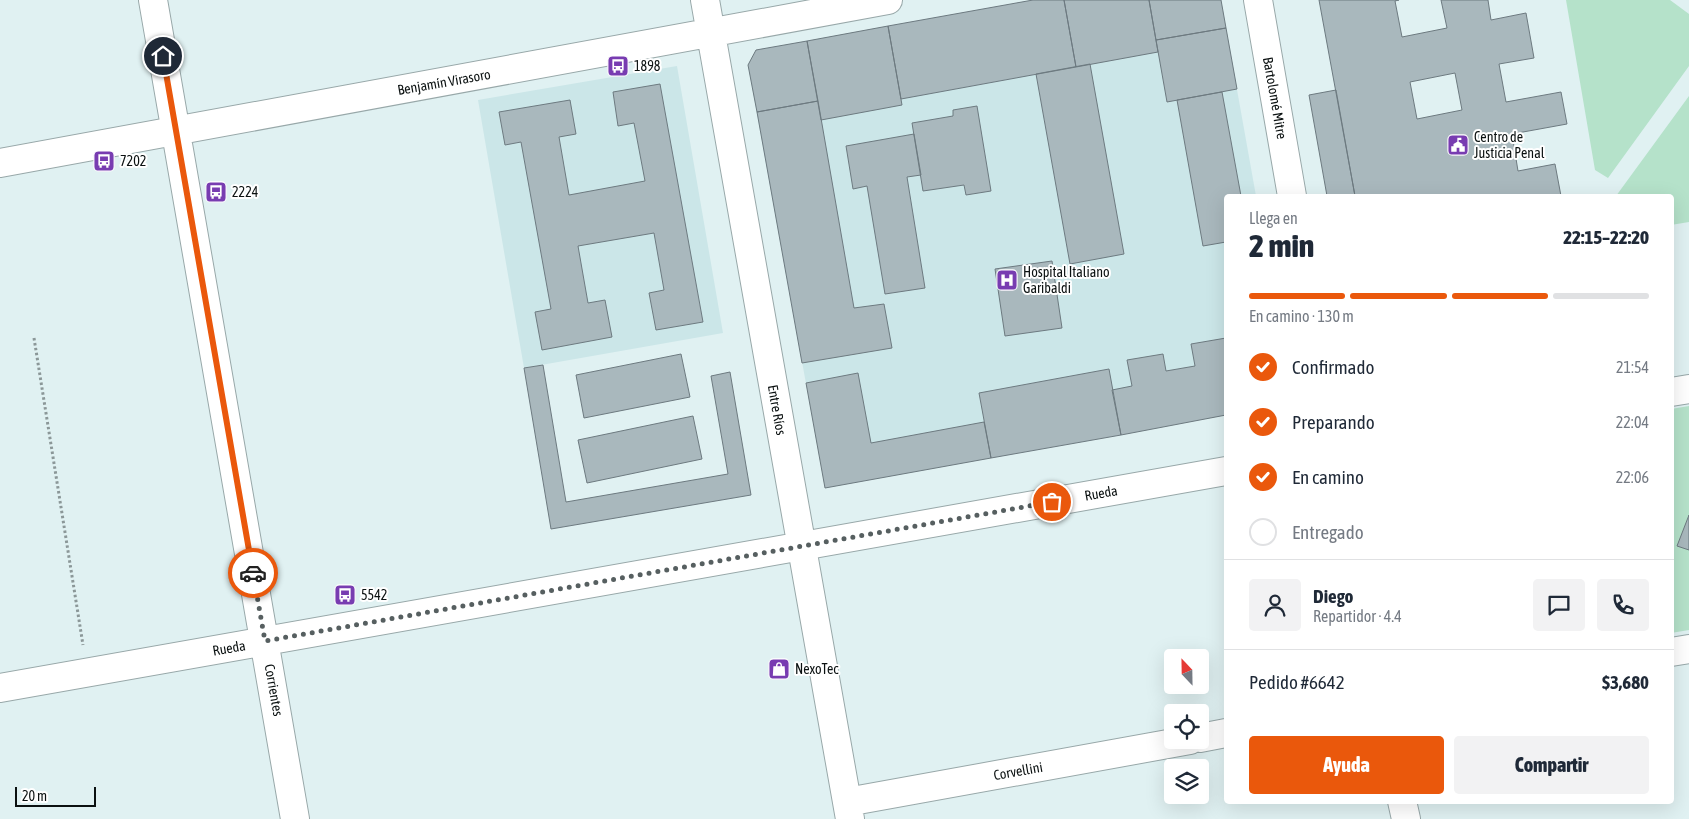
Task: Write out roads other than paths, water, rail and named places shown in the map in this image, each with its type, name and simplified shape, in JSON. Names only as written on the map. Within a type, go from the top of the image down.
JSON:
[{"type":"street","name":"Corrientes","points":[[153,0],[295,819]]},
{"type":"street","name":"Entre Ríos","points":[[705,0],[848,811]]},
{"type":"street","name":"Benjamín Virasoro","points":[[0,163],[888,0]]},
{"type":"street","name":"Bartolomé Mitre","points":[[1258,0],[1292,194]]},
{"type":"street","points":[[1674,392],[1689,389]]},
{"type":"street","name":"Rueda","points":[[0,688],[1224,471]]},
{"type":"street","points":[[1674,652],[1689,649]]},
{"type":"street","points":[[1209,736],[1224,733]]},
{"type":"street","name":"Corvellini","points":[[848,811],[1164,745]]},
{"type":"street","points":[[1403,804],[1406,819]]},
{"type":"place","name":"1898","points":[[618,66]]},
{"type":"place","name":"Centro de Justicia Penal","points":[[1458,145]]},
{"type":"place","name":"7202","points":[[104,161]]},
{"type":"place","name":"2224","points":[[216,192]]},
{"type":"place","name":"Hospital Italiano Garibaldi","points":[[1007,280]]},
{"type":"place","name":"5542","points":[[345,595]]},
{"type":"place","name":"NexoTec","points":[[779,669]]}]
